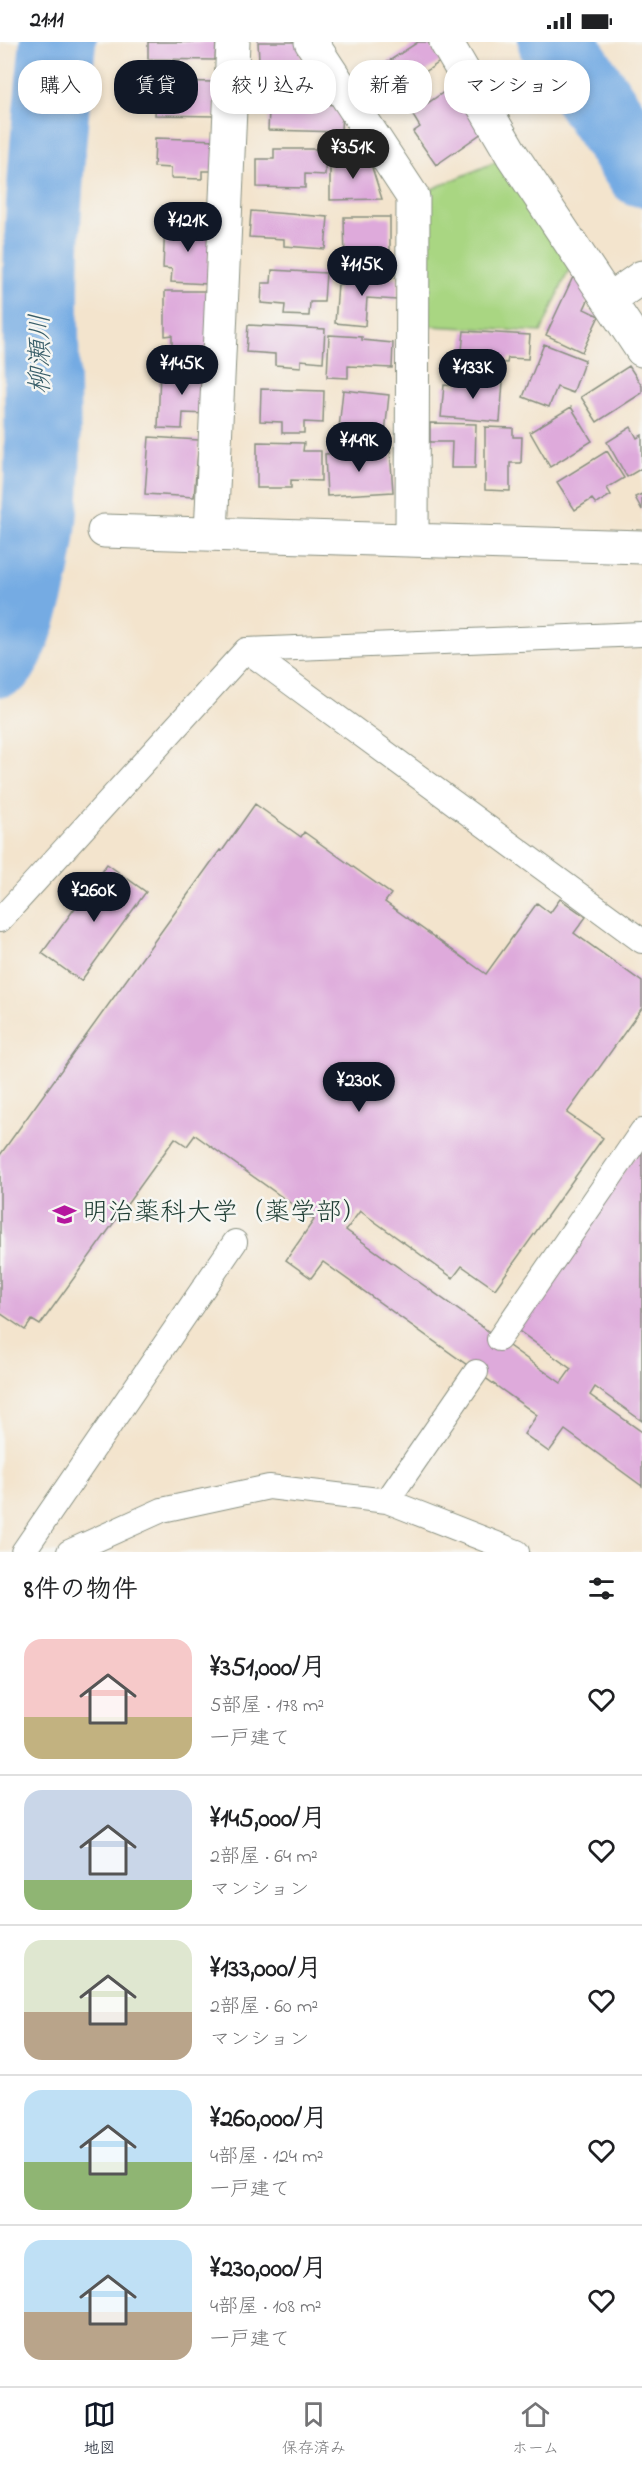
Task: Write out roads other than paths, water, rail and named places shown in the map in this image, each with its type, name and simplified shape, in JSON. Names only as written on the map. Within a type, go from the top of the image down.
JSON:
[{"type":"street","points":[[211,534],[233,42]]},
{"type":"street","points":[[311,42],[413,197],[412,540]]},
{"type":"street","points":[[446,42],[512,155],[622,291],[642,350]]},
{"type":"street","points":[[104,531],[642,547]]},
{"type":"lane","points":[[0,920],[246,650],[642,634]]},
{"type":"lane","points":[[246,650],[642,941]]},
{"type":"lane","points":[[499,1339],[642,1131]]},
{"type":"lane","points":[[23,1552],[235,1242]]},
{"type":"lane","points":[[387,1501],[476,1372]]},
{"type":"lane","points":[[69,1552],[162,1510],[269,1487],[387,1501],[517,1552]]},
{"type":"waterway","name":"柳瀬川","points":[[0,659],[11,638],[24,600],[33,564],[38,527],[43,452],[42,236],[58,42]]},
{"type":"waterway","points":[[556,42],[642,169]]},
{"type":"place","name":"明治薬科大学（薬学部）","points":[[64,1214]]}]
